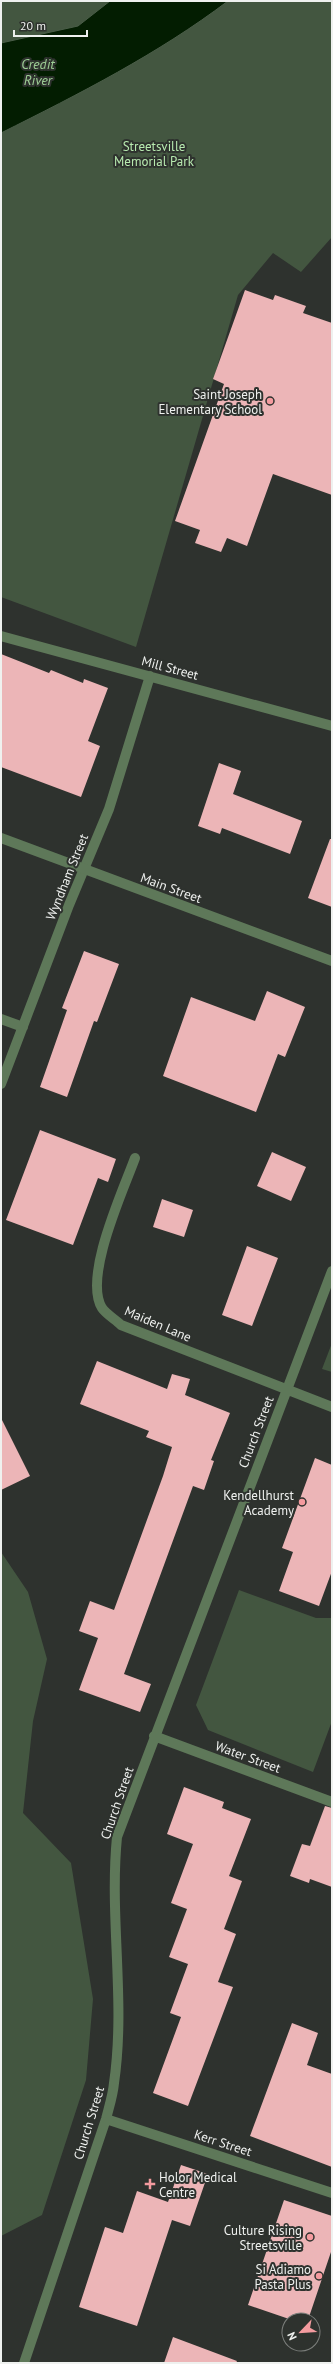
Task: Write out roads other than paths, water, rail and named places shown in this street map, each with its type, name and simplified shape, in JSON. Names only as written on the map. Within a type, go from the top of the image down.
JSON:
[{"type":"street","name":"Mill Street","points":[[1,636],[332,726]]},
{"type":"street","name":"Wyndham Street","points":[[1,1084],[109,809],[150,676]]},
{"type":"street","name":"Main Street","points":[[1,838],[332,961]]},
{"type":"street","points":[[1,1019],[23,1027]]},
{"type":"street","name":"Maiden Lane","points":[[135,1158],[98,1261],[96,1286],[102,1309],[121,1325],[332,1407]]},
{"type":"street","name":"Church Street","points":[[24,2363],[106,2119],[114,2085],[117,2058],[118,2017],[115,1856],[117,1836],[286,1388],[332,1271]]},
{"type":"street","name":"Water Street","points":[[154,1736],[332,1802]]},
{"type":"street","name":"Kerr Street","points":[[106,2119],[332,2193]]},
{"type":"water","name":"Credit River","points":[[110,1],[228,1],[146,56],[89,88],[1,133],[1,43],[78,26]]},
{"type":"place","name":"Saint Joseph Elementary School","points":[[270,401]]},
{"type":"place","name":"Kendellhurst Academy","points":[[302,1502]]},
{"type":"place","name":"Holor Medical Centre","points":[[150,2184]]},
{"type":"place","name":"Culture Rising Streetsville","points":[[310,2237]]},
{"type":"place","name":"Si Adiamo Pasta Plus","points":[[319,2276]]},
{"type":"park label","name":"Streetsville Memorial Park","points":[[154,154]]}]
